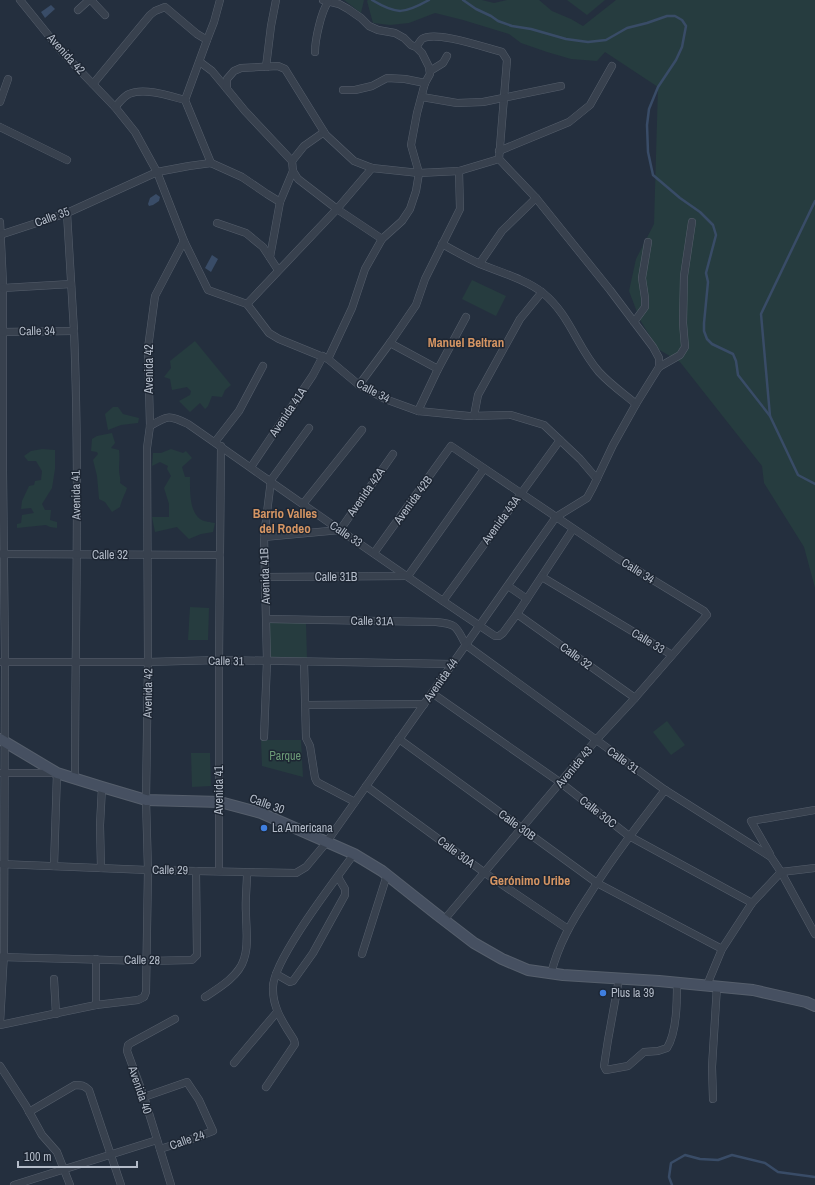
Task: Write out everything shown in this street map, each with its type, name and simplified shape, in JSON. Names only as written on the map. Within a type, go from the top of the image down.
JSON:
[{"type":"main road","name":"Calle 30","points":[[2,740],[57,773],[146,800],[220,802],[261,814],[354,854],[387,875],[474,943],[502,959],[528,970],[551,974],[677,982],[753,990],[806,1002],[815,1006]]},
{"type":"street","name":"Avenida 42","points":[[20,0],[62,52],[115,106],[135,132],[157,172],[184,241],[155,296],[148,348],[150,426],[147,448],[146,555],[148,662],[146,800]]},
{"type":"street","points":[[78,10],[90,0],[105,15]]},
{"type":"street","points":[[220,0],[208,40],[185,100],[211,163],[242,177],[280,202]]},
{"type":"street","points":[[266,67],[276,0]]},
{"type":"street","points":[[315,52],[320,21],[326,1],[348,9],[369,26],[378,30],[395,33],[404,38],[422,53],[430,71],[428,79],[425,83],[417,113],[411,145],[419,173]]},
{"type":"street","points":[[93,84],[150,15],[165,7],[197,34],[208,40]]},
{"type":"street","points":[[416,47],[422,39],[430,37],[448,38],[502,52],[507,60],[499,159],[536,198],[634,322],[659,358],[659,368]]},
{"type":"street","points":[[430,71],[444,63],[447,56]]},
{"type":"street","points":[[200,62],[212,71],[245,111],[292,161]]},
{"type":"street","points":[[227,89],[228,80],[234,71],[241,68],[278,66],[285,69],[324,132],[354,161],[372,168],[419,173],[459,171],[499,159]]},
{"type":"street","points":[[499,151],[569,122],[590,106],[612,66]]},
{"type":"street","points":[[343,90],[355,90],[372,86],[388,78],[405,79],[425,83]]},
{"type":"street","points":[[0,102],[8,80]]},
{"type":"street","points":[[422,97],[457,103],[483,102],[561,86]]},
{"type":"street","points":[[115,106],[128,94],[135,92],[149,92],[185,100]]},
{"type":"street","points":[[0,127],[67,160]]},
{"type":"street","points":[[270,257],[280,202],[292,171],[292,161],[304,146],[324,132]]},
{"type":"street","name":"Calle 35","points":[[0,235],[67,213],[157,172],[211,163]]},
{"type":"street","points":[[184,241],[208,290],[247,304],[337,209],[372,168]]},
{"type":"street","points":[[292,171],[298,179],[337,209],[382,239]]},
{"type":"street","points":[[359,385],[416,305],[425,279],[460,209],[459,171]]},
{"type":"street","name":"Avenida 41A","points":[[251,467],[325,358],[352,308],[365,269],[382,239],[402,221],[410,209],[416,191],[419,173]]},
{"type":"street","points":[[480,263],[502,231],[536,198]]},
{"type":"street","name":"Avenida 41","points":[[67,213],[74,331],[77,555],[75,778]]},
{"type":"street","points":[[0,222],[3,288],[1,332],[3,661],[2,957],[0,1024],[59,1014],[96,1005],[138,1000],[144,997],[146,992],[147,961],[148,870],[146,800]]},
{"type":"street","points":[[556,517],[587,498],[613,445],[636,404],[659,368],[680,355],[685,347],[683,324],[684,276],[692,222]]},
{"type":"street","points":[[216,223],[246,233],[263,247],[278,270]]},
{"type":"street","points":[[634,322],[645,307],[642,278],[648,242]]},
{"type":"street","points":[[442,244],[542,292],[555,304],[570,324],[579,344],[600,372],[636,404]]},
{"type":"street","points":[[3,288],[71,284]]},
{"type":"street","points":[[474,416],[478,395],[520,319],[542,292]]},
{"type":"street","name":"Calle 34","points":[[247,304],[269,333],[279,339],[325,358],[359,385],[385,399],[418,411],[474,416],[511,415],[544,425],[580,459],[597,479]]},
{"type":"street","points":[[418,411],[438,369],[466,317]]},
{"type":"street","name":"Calle 34","points":[[1,332],[74,331]]},
{"type":"street","points":[[390,343],[438,369]]},
{"type":"street","points":[[218,444],[239,411],[263,366]]},
{"type":"street","name":"Calle 33","points":[[150,426],[163,418],[168,417],[174,417],[188,424],[495,636],[500,636],[517,614]]},
{"type":"street","name":"Avenida 41B","points":[[264,737],[267,619],[264,537],[271,480],[309,428]]},
{"type":"street","points":[[303,504],[362,430]]},
{"type":"street","name":"Avenida 43A","points":[[443,601],[560,440]]},
{"type":"street","name":"Avenida 41","points":[[218,444],[220,555],[219,871]]},
{"type":"street","name":"Calle 34","points":[[451,446],[617,558],[704,611],[706,615]]},
{"type":"street","name":"Avenida 42B","points":[[374,553],[451,446]]},
{"type":"street","name":"Avenida 42A","points":[[340,530],[393,454]]},
{"type":"street","points":[[408,576],[484,469]]},
{"type":"street","name":"Avenida 44","points":[[326,842],[556,517]]},
{"type":"street","points":[[517,614],[574,529]]},
{"type":"street","points":[[264,537],[340,530]]},
{"type":"street","name":"Calle 32","points":[[2,554],[220,555]]},
{"type":"street","name":"Calle 31B","points":[[265,577],[408,576]]},
{"type":"street","name":"Calle 33","points":[[542,576],[672,655]]},
{"type":"street","points":[[508,586],[527,599]]},
{"type":"street","name":"Calle 32","points":[[517,614],[635,698]]},
{"type":"street","name":"Avenida 43","points":[[444,920],[596,740],[635,698],[706,615]]},
{"type":"street","name":"Calle 31A","points":[[267,619],[451,623],[457,628],[466,645]]},
{"type":"street","name":"Calle 31","points":[[466,645],[665,790],[771,857],[781,872],[815,934]]},
{"type":"street","name":"Calle 31","points":[[3,661],[148,662],[219,660],[453,664]]},
{"type":"street","points":[[304,662],[306,738],[310,746],[315,778],[321,785],[355,802]]},
{"type":"street","name":"Calle 30C","points":[[432,693],[561,783],[629,836],[752,903]]},
{"type":"street","points":[[306,705],[424,704]]},
{"type":"street","name":"Calle 30B","points":[[399,739],[597,883],[722,949]]},
{"type":"street","name":"Calle 30","points":[[2,773],[57,773]]},
{"type":"street","points":[[54,866],[57,773]]},
{"type":"street","name":"Calle 30A","points":[[366,786],[485,873],[568,929]]},
{"type":"street","points":[[101,868],[100,825],[102,787]]},
{"type":"street","points":[[551,974],[554,962],[568,929],[629,836],[665,790]]},
{"type":"street","points":[[771,857],[751,821],[815,810]]},
{"type":"street","name":"Calle 29","points":[[2,864],[148,870],[296,873],[306,867],[326,842]]},
{"type":"street","points":[[266,1087],[295,1044],[277,1012],[273,990],[276,974],[294,940],[354,854]]},
{"type":"street","points":[[707,985],[722,949],[752,903],[781,872],[815,868]]},
{"type":"street","name":"Calle 28","points":[[2,957],[147,961],[192,960],[197,955],[196,871]]},
{"type":"street","points":[[205,997],[226,984],[244,960],[246,943],[247,873]]},
{"type":"street","points":[[362,954],[387,875]]},
{"type":"street","points":[[276,974],[290,982],[293,981],[313,953],[345,895],[345,889],[338,876]]},
{"type":"street","points":[[96,959],[96,1005]]},
{"type":"street","points":[[54,979],[59,1014]]},
{"type":"street","points":[[619,979],[604,1066],[606,1070],[628,1066],[644,1052],[667,1048],[672,1038],[677,1001],[677,982]]},
{"type":"street","points":[[712,1099],[712,1067],[717,986]]},
{"type":"street","points":[[234,1063],[277,1012]]},
{"type":"street","name":"Avenida 40","points":[[171,1185],[144,1098],[127,1051],[128,1045],[175,1019]]},
{"type":"street","points":[[0,1066],[42,1135],[57,1152],[70,1185]]},
{"type":"street","name":"Calle 24","points":[[144,1098],[187,1082],[199,1100],[213,1131],[160,1149]]},
{"type":"street","points":[[29,1112],[75,1086],[85,1086],[89,1090],[122,1185]]},
{"type":"street","name":"Calle 24","points":[[14,1185],[24,1184],[64,1169],[157,1140]]},
{"type":"green space","points":[[344,0],[364,0],[361,13]]},
{"type":"green space","points":[[368,0],[482,0],[494,3],[507,0],[539,0],[552,11],[583,26],[616,0],[815,0],[815,588],[804,547],[764,483],[762,466],[680,362],[658,349],[640,320],[629,291],[636,259],[654,224],[658,87],[605,52],[597,61],[571,59],[521,43],[509,34],[435,13],[409,23],[390,25],[373,23]]},
{"type":"green space","points":[[567,0],[605,0],[587,15]]},
{"type":"green space","points":[[472,280],[506,296],[496,316],[462,299]]},
{"type":"green space","points":[[195,341],[231,385],[225,390],[222,397],[212,396],[208,406],[205,409],[200,403],[190,412],[179,401],[190,395],[191,391],[187,387],[172,390],[170,379],[164,377],[171,368],[170,361]]},
{"type":"green space","points":[[113,407],[118,407],[123,414],[139,418],[138,423],[121,425],[108,430],[105,414]]},
{"type":"green space","points":[[112,433],[115,443],[111,448],[119,450],[120,483],[127,488],[120,507],[112,512],[105,502],[99,499],[97,476],[93,460],[98,454],[97,452],[91,451],[92,439],[97,436]]},
{"type":"green space","points":[[42,449],[55,450],[55,469],[52,488],[42,504],[45,510],[51,510],[50,520],[57,522],[57,528],[46,525],[17,528],[17,524],[21,523],[22,515],[34,513],[31,508],[21,509],[22,501],[29,486],[34,485],[35,481],[41,480],[42,471],[36,461],[28,461],[24,456],[31,451]]},
{"type":"green space","points":[[171,449],[183,453],[186,451],[192,458],[182,467],[185,477],[190,477],[192,505],[196,515],[200,519],[215,523],[213,532],[201,534],[189,539],[177,527],[155,532],[152,517],[169,517],[169,504],[164,488],[171,476],[167,469],[168,466],[160,462],[152,466],[153,453],[161,453]]},
{"type":"green space","points":[[190,607],[209,608],[208,640],[188,640]]},
{"type":"green space","points":[[270,621],[306,623],[307,659],[268,660]]},
{"type":"green space","points":[[667,721],[685,745],[671,755],[653,732]]},
{"type":"green space","name":"Parque","points":[[261,740],[301,740],[303,777],[262,766]]},
{"type":"green space","points":[[191,753],[210,753],[211,786],[192,787]]},
{"type":"water","points":[[51,5],[55,9],[45,18],[41,12]]},
{"type":"water","points":[[156,194],[160,197],[159,201],[149,206],[148,204],[150,198]]},
{"type":"water","points":[[212,255],[218,259],[211,272],[205,268]]},
{"type":"waterway","points":[[372,0],[388,8],[400,11],[413,8],[429,0]]},
{"type":"waterway","points":[[463,0],[498,21],[512,26],[531,29],[566,39],[588,42],[606,40],[627,28],[667,16],[675,16],[682,20],[686,26],[682,47],[676,60],[658,87],[649,109],[647,125],[648,152],[653,175],[680,198],[700,212],[713,225],[716,235],[706,273],[708,282],[704,331],[707,339],[712,344],[733,354],[736,361],[738,375],[770,416]]},
{"type":"waterway","points":[[815,201],[761,314],[770,416],[798,475],[815,484]]},
{"type":"waterway","points":[[672,1185],[669,1177],[671,1163],[685,1155],[700,1159],[718,1160],[732,1155],[765,1163],[778,1172],[815,1177]]},
{"type":"place","name":"La Americana","points":[[264,828]]},
{"type":"place","name":"Plus la 39","points":[[603,993]]},
{"type":"district","name":"Manuel Beltran","points":[[466,342]]},
{"type":"district","name":"Barrio Valles del Rodeo","points":[[285,520]]},
{"type":"district","name":"Gerónimo Uribe","points":[[530,880]]}]
